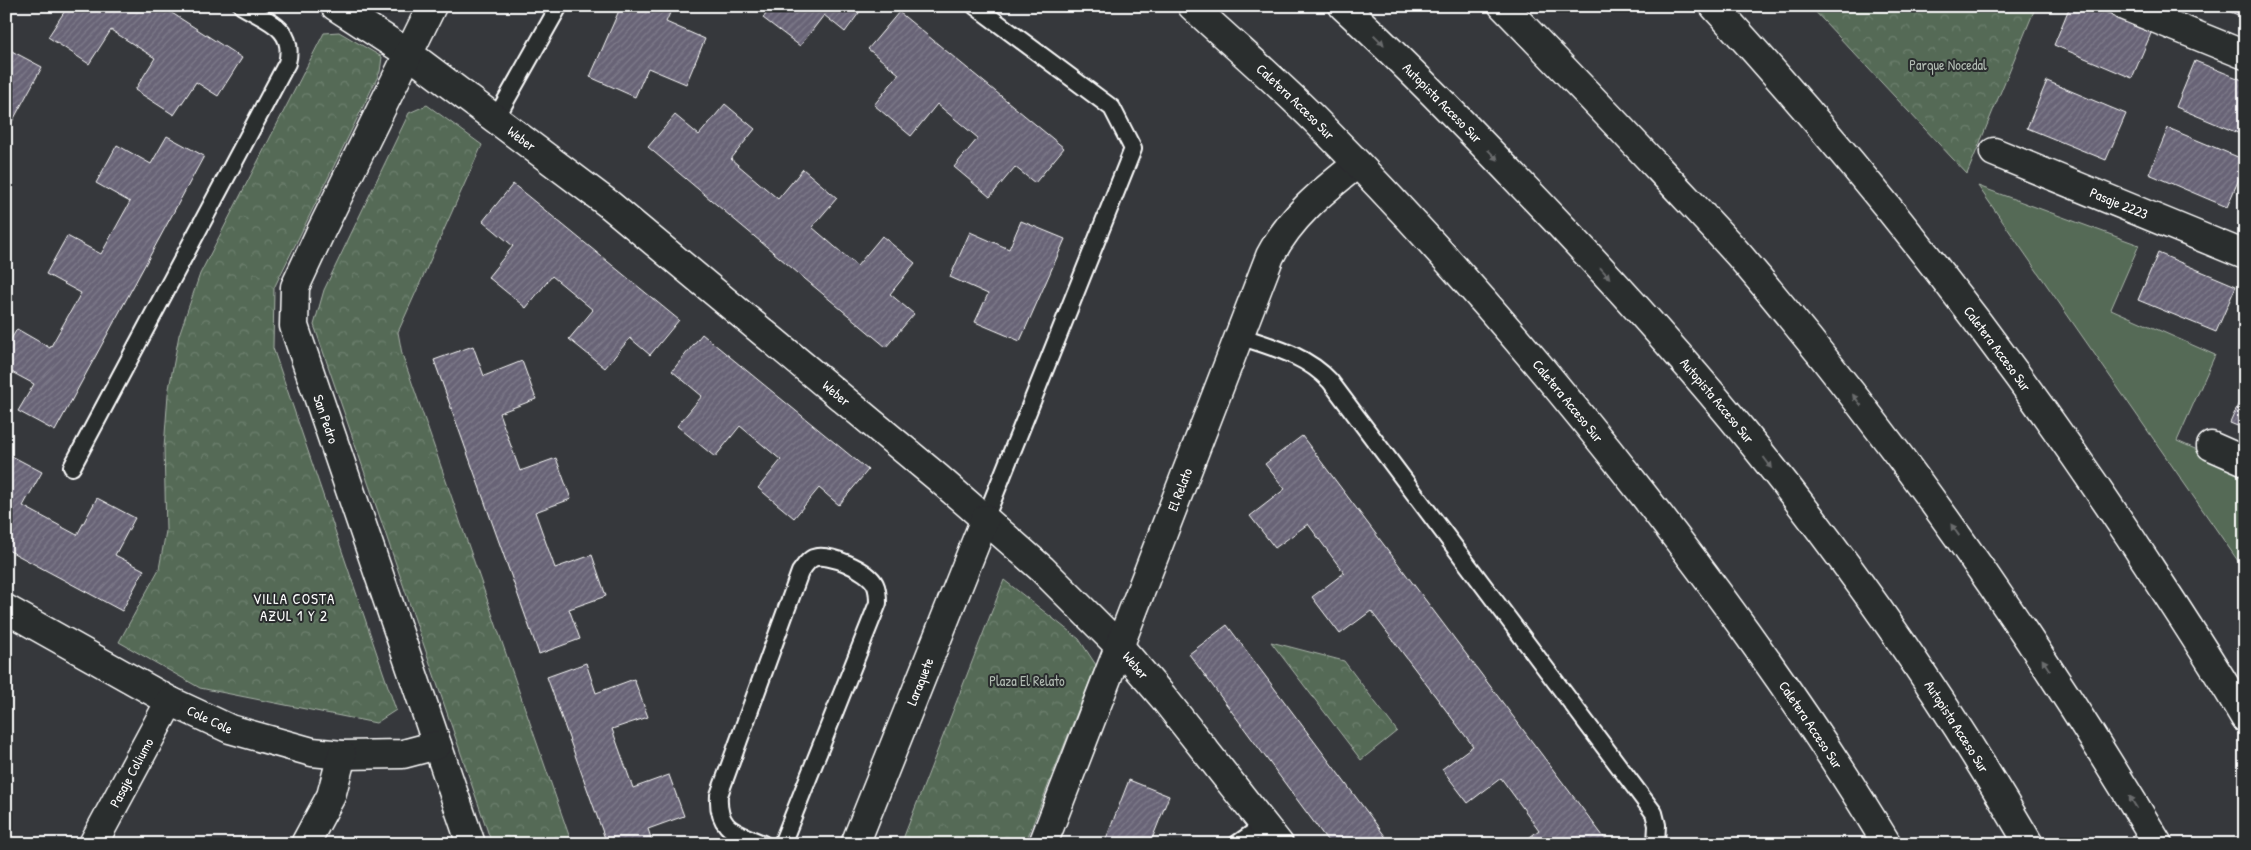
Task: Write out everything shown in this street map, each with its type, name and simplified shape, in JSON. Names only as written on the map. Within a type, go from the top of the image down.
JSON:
[{"type":"main road","name":"Weber","points":[[335,6],[409,54],[610,205],[706,282],[985,518],[1049,575],[1119,646],[1164,697],[1271,834]]},
{"type":"main road","name":"San Pedro","points":[[432,6],[295,287],[294,326],[472,844]]},
{"type":"main road","name":"Caletera Acceso Sur","points":[[1192,6],[1313,118],[1461,275],[1546,372],[1672,532],[1784,685],[1833,757],[1887,844]]},
{"type":"main road","name":"Autopista Acceso Sur","points":[[1343,6],[1463,123],[1576,241],[1668,343],[1750,440],[1901,641],[1964,736],[2029,844]]},
{"type":"main road","points":[[1503,6],[1574,78],[1737,253],[1816,348],[1954,528],[2058,683],[2158,844]]},
{"type":"main road","name":"Caletera Acceso Sur","points":[[1714,6],[1764,60],[1856,166],[1956,292],[2094,483],[2245,718]]},
{"type":"main road","points":[[2124,6],[2245,55]]},
{"type":"main road","name":"Pasaje 2223","points":[[1994,152],[2245,255]]},
{"type":"main road","name":"El Relato","points":[[1043,844],[1264,271],[1278,241],[1303,209],[1357,164]]},
{"type":"main road","points":[[2211,446],[2245,461]]},
{"type":"main road","name":"Laraquete","points":[[855,844],[985,518]]},
{"type":"main road","name":"Cole Cole","points":[[8,615],[170,701],[230,729],[312,752],[342,756],[403,754],[437,745]]},
{"type":"main road","name":"Pasaje Coliumo","points":[[93,844],[170,701]]},
{"type":"main road","points":[[305,844],[332,796],[342,756]]},
{"type":"lane","points":[[72,467],[287,63],[290,53],[284,33],[242,6]]},
{"type":"lane","points":[[496,118],[559,6]]},
{"type":"lane","points":[[975,6],[1112,108],[1133,149],[985,518]]},
{"type":"lane","points":[[1239,336],[1302,358],[1330,381],[1650,808],[1657,825],[1656,844]]},
{"type":"lane","points":[[763,844],[730,830],[721,818],[718,806],[719,795],[800,572],[805,564],[813,559],[827,557],[860,570],[869,576],[875,584],[878,603],[782,844]]},
{"type":"lane","points":[[1237,844],[1271,834]]},
{"type":"green space","name":"Parque Nocedal","points":[[1810,6],[2036,6],[1967,174]]},
{"type":"green space","points":[[339,32],[382,57],[380,72],[274,288],[273,348],[396,710],[376,723],[200,688],[119,642],[159,569],[166,531],[164,448],[168,394],[179,335],[200,274],[324,33]]},
{"type":"green space","points":[[427,105],[482,145],[398,332],[402,354],[572,844],[492,844],[314,325],[324,290],[409,113]]},
{"type":"green space","points":[[1978,186],[2139,245],[2111,309],[2215,355],[2177,441],[2245,471],[2245,571]]},
{"type":"green space","name":"Plaza El Relato","points":[[1004,580],[1079,639],[1096,665],[1025,844],[901,844]]},
{"type":"green space","points":[[1271,642],[1344,661],[1397,731],[1361,760]]},
{"type":"building","points":[[68,6],[161,6],[242,58],[218,96],[196,82],[174,115],[135,90],[155,58],[111,30],[89,64],[48,37]]},
{"type":"building","points":[[621,6],[673,6],[666,22],[705,39],[686,84],[648,68],[635,97],[590,77]]},
{"type":"building","points":[[772,6],[864,6],[845,32],[824,15],[800,46],[763,18]]},
{"type":"building","points":[[2070,6],[2091,6],[2152,31],[2132,78],[2054,45]]},
{"type":"building","points":[[2245,6],[2245,18],[2219,7]]},
{"type":"building","points":[[899,12],[1064,148],[1035,183],[1015,167],[990,197],[954,167],[978,138],[937,104],[911,136],[874,105],[899,74],[868,49]]},
{"type":"building","points":[[6,48],[42,67],[6,133]]},
{"type":"building","points":[[2195,61],[2245,81],[2245,136],[2176,107]]},
{"type":"building","points":[[2047,81],[2126,114],[2106,160],[2027,128]]},
{"type":"building","points":[[725,104],[755,129],[731,159],[778,199],[803,169],[837,198],[812,227],[857,266],[882,236],[915,263],[890,294],[914,314],[886,347],[648,147],[675,115],[699,135]]},
{"type":"building","points":[[2168,128],[2245,160],[2245,165],[2227,207],[2149,174]]},
{"type":"building","points":[[167,136],[204,156],[55,431],[18,411],[34,384],[6,369],[6,348],[17,329],[50,348],[81,293],[46,274],[67,236],[101,254],[130,202],[96,183],[117,145],[151,164]]},
{"type":"building","points":[[513,184],[679,320],[650,355],[630,338],[605,368],[569,339],[593,310],[552,276],[526,308],[488,277],[513,246],[483,221]]},
{"type":"building","points":[[1021,221],[1065,239],[1020,341],[975,322],[988,294],[950,277],[970,232],[1009,249]]},
{"type":"building","points":[[2158,253],[2236,286],[2216,332],[2138,300]]},
{"type":"building","points":[[702,334],[868,470],[839,505],[819,488],[794,518],[758,488],[781,460],[740,426],[715,457],[677,426],[702,396],[672,371]]},
{"type":"building","points":[[473,346],[484,376],[522,361],[536,399],[499,413],[520,471],[556,458],[571,499],[535,512],[555,568],[592,555],[606,596],[569,609],[580,639],[539,654],[434,360]]},
{"type":"building","points":[[2245,389],[2245,429],[2230,423]]},
{"type":"building","points":[[1302,436],[1609,844],[1521,844],[1539,830],[1501,778],[1468,803],[1442,769],[1473,746],[1371,611],[1340,634],[1312,597],[1344,573],[1308,524],[1275,548],[1250,516],[1285,489],[1265,464]]},
{"type":"building","points":[[6,453],[42,472],[23,506],[77,535],[97,498],[135,518],[115,555],[144,570],[122,611],[6,549]]},
{"type":"building","points":[[1227,625],[1391,844],[1330,844],[1189,654]]},
{"type":"building","points":[[586,663],[596,693],[634,679],[648,717],[612,729],[633,788],[669,775],[684,816],[648,829],[653,844],[607,844],[547,677]]},
{"type":"building","points":[[1129,780],[1169,796],[1150,844],[1104,844]]},
{"type":"district","name":"VILLA COSTA AZUL 1 Y 2","points":[[294,608]]}]
